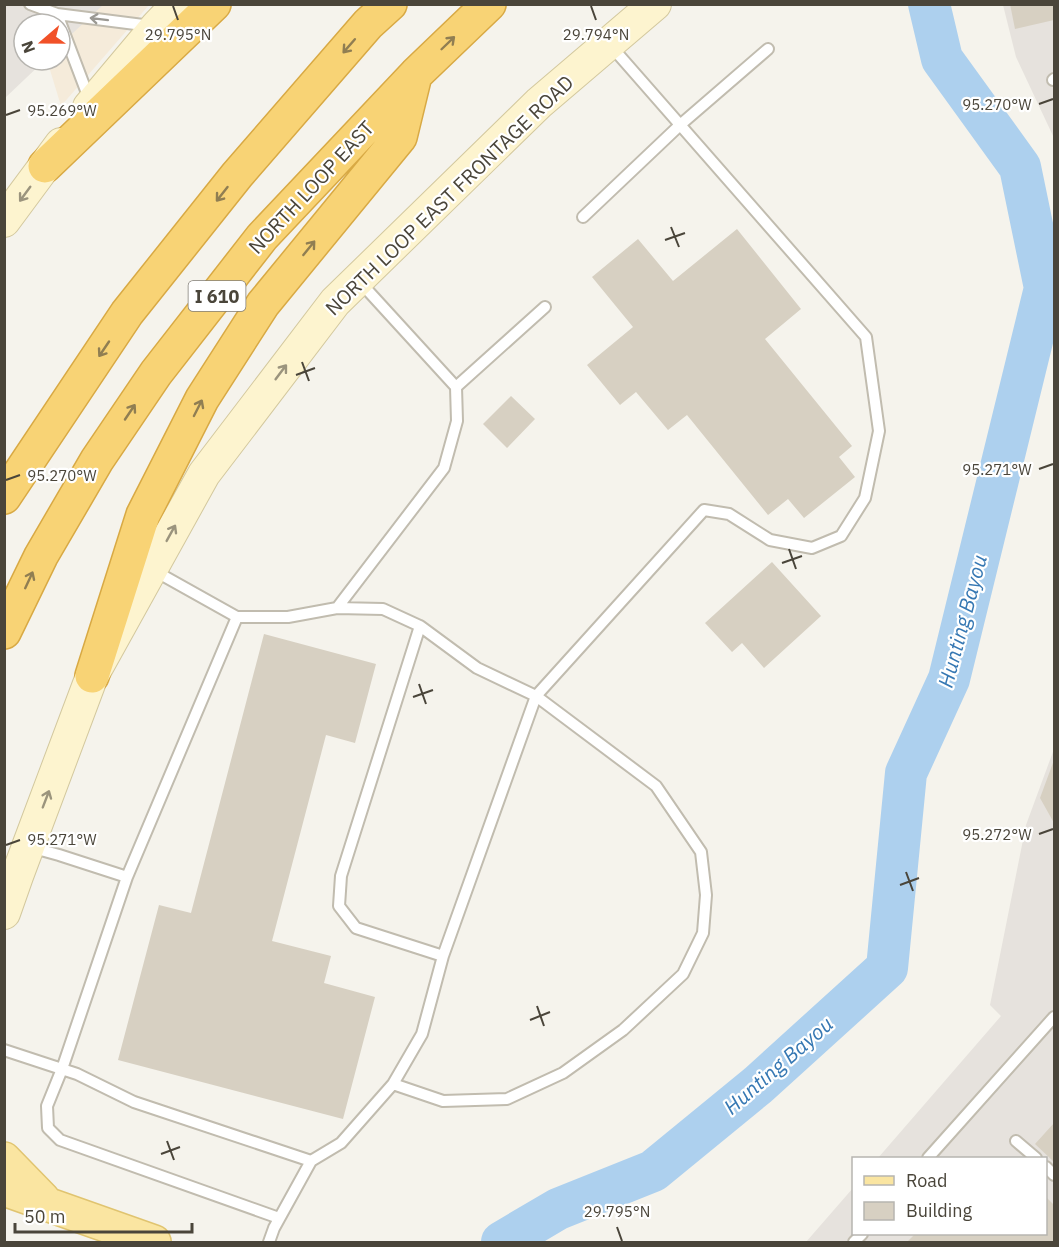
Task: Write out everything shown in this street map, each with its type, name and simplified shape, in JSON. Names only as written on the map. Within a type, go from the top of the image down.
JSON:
[{"type":"highway","points":[[45,166],[214,4]]},
{"type":"highway","name":"I 610","points":[[4,497],[135,304],[237,175],[368,24],[390,4]]},
{"type":"highway","name":"NORTH LOOP EAST","points":[[4,632],[46,546],[97,459],[156,373],[262,237],[416,74],[489,4]]},
{"type":"highway","points":[[92,676],[143,515],[202,399],[263,304],[400,137],[416,74]]},
{"type":"main road","name":"NORTH LOOP EAST FRONTAGE ROAD","points":[[4,913],[92,676],[204,474],[335,302],[539,103],[655,4]]},
{"type":"main road","points":[[4,221],[91,105],[168,15]]},
{"type":"main road","points":[[4,1159],[51,1207]]},
{"type":"main road","points":[[4,1189],[154,1242]]},
{"type":"lane","points":[[30,4],[52,12]]},
{"type":"lane","points":[[72,14],[168,15]]},
{"type":"lane","points":[[269,1242],[279,1218],[311,1161],[341,1143],[393,1084],[422,1034],[443,956],[536,696],[704,510],[729,513],[770,540],[812,548],[841,536],[865,498],[879,430],[866,338],[609,44]]},
{"type":"lane","points":[[583,217],[680,125],[768,49]]},
{"type":"lane","points":[[72,54],[91,105]]},
{"type":"lane","points":[[338,608],[444,468],[457,420],[456,387],[358,280]]},
{"type":"lane","points":[[456,387],[545,307]]},
{"type":"lane","points":[[151,569],[237,617],[288,617],[338,608],[383,609],[420,626],[477,668],[536,696],[656,786],[701,852],[706,895],[703,933],[683,974],[623,1030],[563,1073],[507,1099],[443,1101],[393,1084]]},
{"type":"lane","points":[[237,617],[127,878],[62,1069],[47,1106],[48,1128],[60,1140],[279,1218]]},
{"type":"lane","points":[[420,626],[341,876],[339,906],[356,928],[443,956]]},
{"type":"lane","points":[[28,847],[127,878]]},
{"type":"lane","points":[[929,1157],[1054,1017]]},
{"type":"lane","points":[[4,1050],[77,1074],[134,1102],[311,1161]]},
{"type":"lane","points":[[1016,1142],[1035,1157]]},
{"type":"shaded area","points":[[5,5],[149,5],[61,106],[51,72],[72,72],[72,12],[12,12]]},
{"type":"shaded area","points":[[5,5],[103,5],[72,34],[72,12],[12,12],[12,72],[32,72],[5,98]]},
{"type":"shaded area","points":[[1003,5],[1054,5],[1054,138],[1016,57]]},
{"type":"shaded area","points":[[1054,749],[1054,1242],[806,1242],[852,1189],[852,1235],[1047,1235],[1047,1157],[879,1157],[1001,1016],[990,1005],[1026,825]]},
{"type":"building","points":[[1010,4],[1054,4],[1054,20],[1015,29]]},
{"type":"building","points":[[737,229],[801,309],[765,339],[852,446],[839,457],[855,477],[804,518],[788,499],[768,515],[687,415],[668,430],[636,392],[620,405],[587,365],[633,327],[592,277],[638,239],[673,281]]},
{"type":"building","points":[[511,396],[535,419],[507,448],[483,424]]},
{"type":"building","points":[[772,562],[821,616],[764,668],[742,643],[732,652],[705,623]]},
{"type":"building","points":[[264,634],[376,664],[355,743],[326,735],[272,941],[331,956],[324,983],[375,997],[343,1119],[118,1060],[159,905],[191,913]]},
{"type":"building","points":[[1054,760],[1054,823],[1040,798]]},
{"type":"building","points":[[1054,1123],[1054,1162],[1035,1144]]},
{"type":"building","points":[[1047,1198],[1054,1205],[1054,1242],[907,1242],[914,1235],[1047,1235]]},
{"type":"waterway","name":"Hunting Bayou","points":[[502,1242],[558,1209],[653,1171],[758,1085],[887,968],[906,773],[949,679],[1045,288],[1020,167],[942,59],[929,4]]}]
